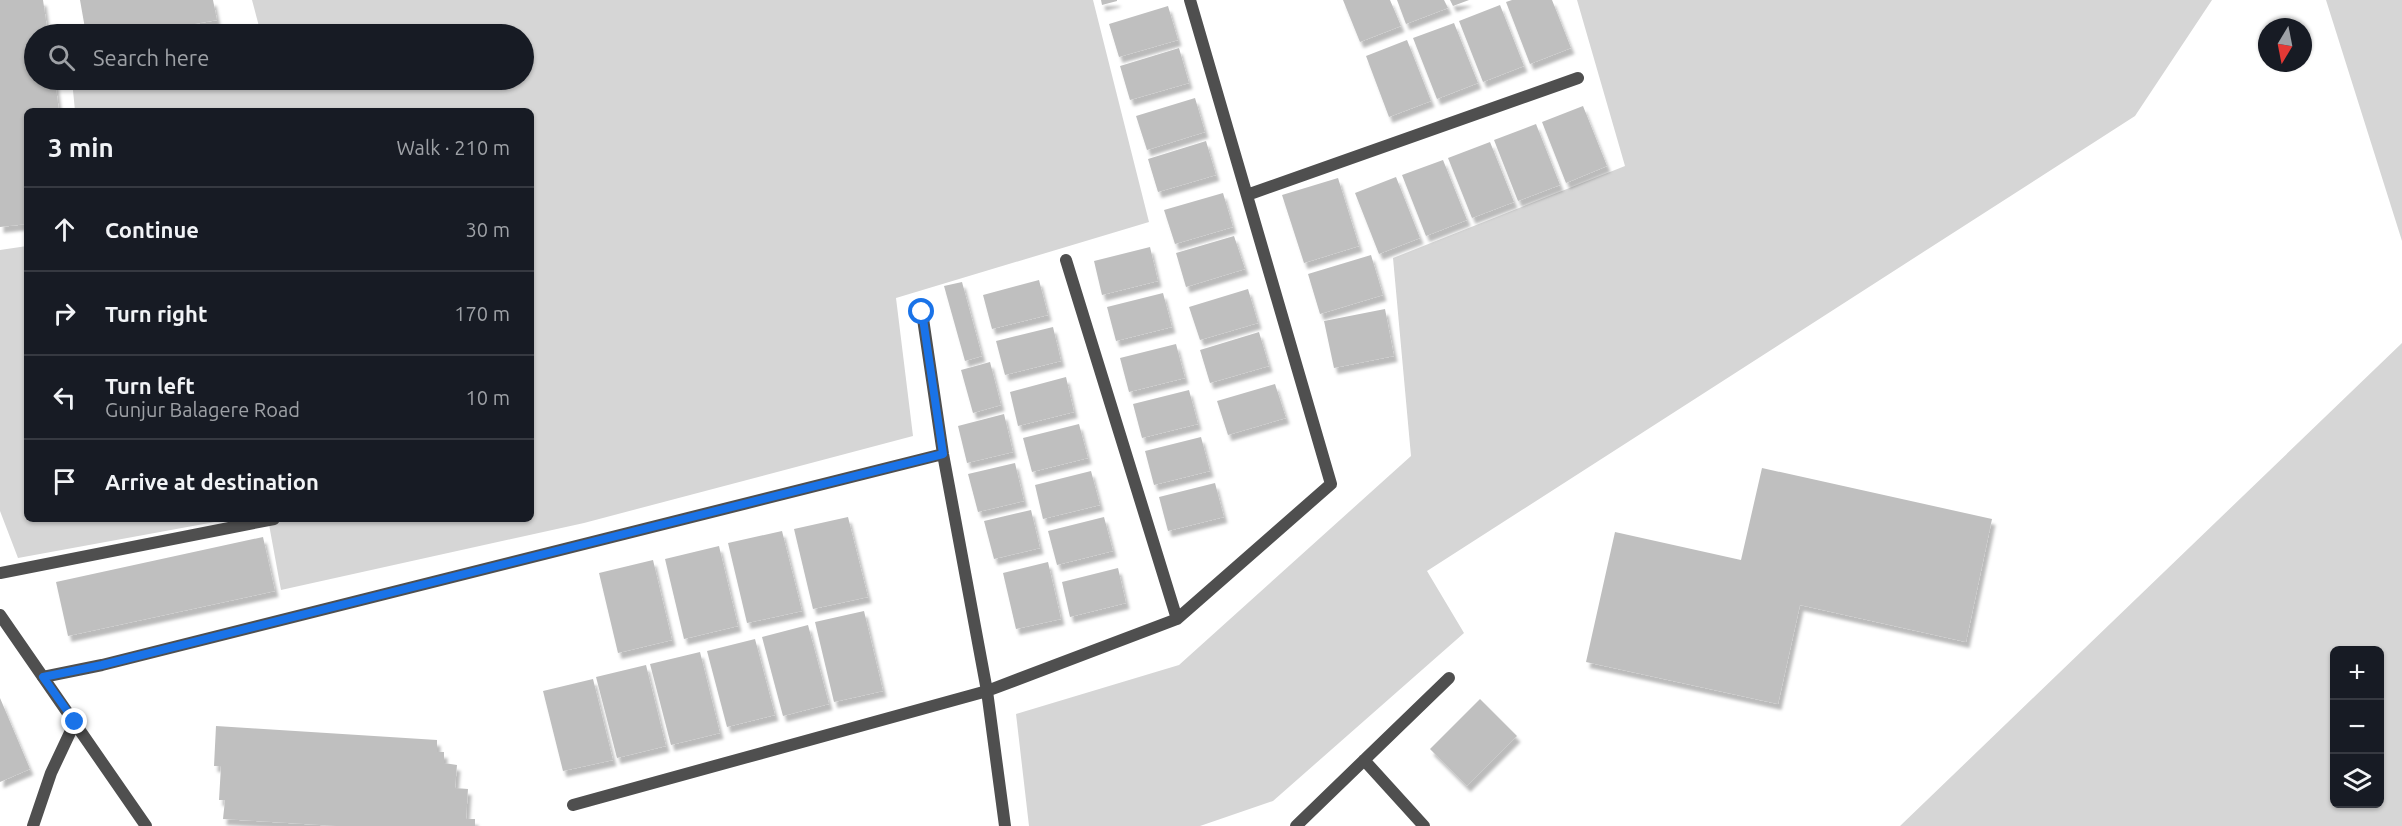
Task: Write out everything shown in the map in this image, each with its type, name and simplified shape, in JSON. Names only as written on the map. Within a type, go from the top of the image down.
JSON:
[{"type":"street","points":[[573,805],[987,692],[1177,620],[1331,484],[1191,0]]},
{"type":"street","points":[[1247,195],[1578,78]]},
{"type":"street","points":[[1066,260],[1177,620]]},
{"type":"street","points":[[922,312],[943,454],[987,692],[1005,826]]},
{"type":"street","points":[[43,677],[102,665],[943,454]]},
{"type":"street","points":[[0,573],[259,522]]},
{"type":"street","points":[[0,615],[146,826]]},
{"type":"street","points":[[1296,826],[1449,678]]},
{"type":"street","points":[[33,826],[51,773],[75,722]]},
{"type":"street","points":[[1364,760],[1424,826]]},
{"type":"shaded area","points":[[252,0],[1093,0],[1149,222],[896,298],[913,436],[584,523],[281,590],[269,522],[534,522],[534,108],[75,108],[73,90],[534,90],[534,24],[258,24]]},
{"type":"shaded area","points":[[1577,0],[2212,0],[2135,116],[1427,571],[1464,633],[1273,801],[1200,826],[1029,826],[1016,714],[1179,665],[1411,456],[1393,258],[1625,166]]},
{"type":"shaded area","points":[[2326,0],[2402,0],[2402,241]]},
{"type":"shaded area","points":[[24,246],[24,522],[215,522],[18,558],[0,511],[0,250]]},
{"type":"shaded area","points":[[2402,343],[2402,826],[1900,826]]},
{"type":"building","points":[[0,0],[43,0],[47,24],[24,24],[24,90],[56,90],[59,108],[24,108],[24,224],[0,227]]},
{"type":"building","points":[[80,0],[213,0],[217,20],[194,24],[84,24]]},
{"type":"building","points":[[1101,0],[1117,0],[1117,1],[1102,5]]},
{"type":"building","points":[[1343,0],[1390,0],[1401,26],[1360,42]]},
{"type":"building","points":[[1397,0],[1444,0],[1448,8],[1406,24]]},
{"type":"building","points":[[1450,0],[1469,0],[1453,6]]},
{"type":"building","points":[[1552,0],[1571,48],[1530,64],[1506,2]]},
{"type":"building","points":[[1500,5],[1524,66],[1483,82],[1459,21]]},
{"type":"building","points":[[1168,6],[1178,40],[1119,57],[1109,24]]},
{"type":"building","points":[[1454,23],[1478,83],[1437,99],[1413,38]]},
{"type":"building","points":[[1407,40],[1431,101],[1389,117],[1366,56]]},
{"type":"building","points":[[1179,48],[1189,83],[1130,100],[1120,66]]},
{"type":"building","points":[[1195,98],[1205,132],[1147,150],[1136,116]]},
{"type":"building","points":[[1583,106],[1607,166],[1566,183],[1542,122]]},
{"type":"building","points":[[1536,124],[1560,185],[1518,201],[1494,140]]},
{"type":"building","points":[[1206,141],[1216,175],[1158,192],[1148,159]]},
{"type":"building","points":[[1490,142],[1514,202],[1472,218],[1448,158]]},
{"type":"building","points":[[1443,160],[1467,220],[1426,236],[1402,175]]},
{"type":"building","points":[[1396,177],[1420,238],[1379,254],[1355,193]]},
{"type":"building","points":[[1338,178],[1359,246],[1304,263],[1282,195]]},
{"type":"building","points":[[1223,193],[1233,227],[1175,244],[1164,210]]},
{"type":"building","points":[[1234,236],[1245,269],[1186,287],[1176,253]]},
{"type":"building","points":[[1150,247],[1158,281],[1102,295],[1094,261]]},
{"type":"building","points":[[1371,255],[1383,295],[1320,314],[1308,274]]},
{"type":"building","points":[[1039,280],[1048,315],[992,329],[983,295]]},
{"type":"building","points":[[962,282],[982,356],[965,361],[944,286]]},
{"type":"building","points":[[1248,289],[1258,323],[1200,340],[1189,307]]},
{"type":"building","points":[[1163,293],[1172,327],[1116,341],[1107,307]]},
{"type":"building","points":[[1385,309],[1394,356],[1334,368],[1324,321]]},
{"type":"building","points":[[1053,327],[1061,361],[1005,375],[996,341]]},
{"type":"building","points":[[1259,332],[1269,366],[1210,383],[1200,350]]},
{"type":"building","points":[[1176,344],[1185,378],[1129,392],[1120,358]]},
{"type":"building","points":[[990,362],[1001,405],[973,413],[961,370]]},
{"type":"building","points":[[1066,377],[1074,412],[1018,426],[1010,392]]},
{"type":"building","points":[[1275,384],[1286,418],[1228,435],[1217,401]]},
{"type":"building","points":[[1189,390],[1198,424],[1142,438],[1133,404]]},
{"type":"building","points":[[1004,414],[1013,452],[967,463],[958,426]]},
{"type":"building","points":[[1079,424],[1088,458],[1032,472],[1023,438]]},
{"type":"building","points":[[1201,437],[1210,471],[1154,485],[1145,451]]},
{"type":"building","points":[[1015,463],[1024,501],[978,512],[968,474]]},
{"type":"building","points":[[1762,468],[1992,519],[1966,642],[1800,605],[1778,704],[1586,662],[1615,532],[1741,560]]},
{"type":"building","points":[[1091,471],[1100,505],[1043,519],[1035,485]]},
{"type":"building","points":[[1215,483],[1224,517],[1168,531],[1159,497]]},
{"type":"building","points":[[1031,510],[1040,548],[994,559],[984,521]]},
{"type":"building","points":[[848,517],[868,597],[813,609],[794,529]]},
{"type":"building","points":[[1104,517],[1113,551],[1057,565],[1048,531]]},
{"type":"building","points":[[782,531],[802,611],[747,623],[728,543]]},
{"type":"building","points":[[263,537],[275,591],[68,636],[56,582]]},
{"type":"building","points":[[719,546],[738,626],[684,639],[665,559]]},
{"type":"building","points":[[653,560],[672,640],[618,653],[599,573]]},
{"type":"building","points":[[1048,562],[1061,619],[1016,629],[1003,573]]},
{"type":"building","points":[[1118,568],[1126,603],[1070,617],[1062,582]]},
{"type":"building","points":[[864,611],[883,691],[834,702],[815,622]]},
{"type":"building","points":[[808,625],[829,704],[783,716],[762,637]]},
{"type":"building","points":[[755,639],[775,715],[727,727],[707,651]]},
{"type":"building","points":[[700,652],[720,733],[671,745],[650,664]]},
{"type":"building","points":[[646,665],[666,746],[617,758],[596,677]]},
{"type":"building","points":[[593,679],[613,760],[563,771],[543,691]]},
{"type":"building","points":[[0,698],[30,769],[0,782]]},
{"type":"building","points":[[1480,699],[1517,736],[1467,786],[1430,749]]},
{"type":"building","points":[[216,726],[437,740],[437,752],[444,752],[444,763],[457,765],[455,788],[468,789],[466,819],[475,819],[475,826],[336,826],[223,819],[225,800],[219,800],[221,766],[214,766]]},
{"type":"route","points":[[75,722],[43,677],[102,665],[943,454],[922,312]]}]
